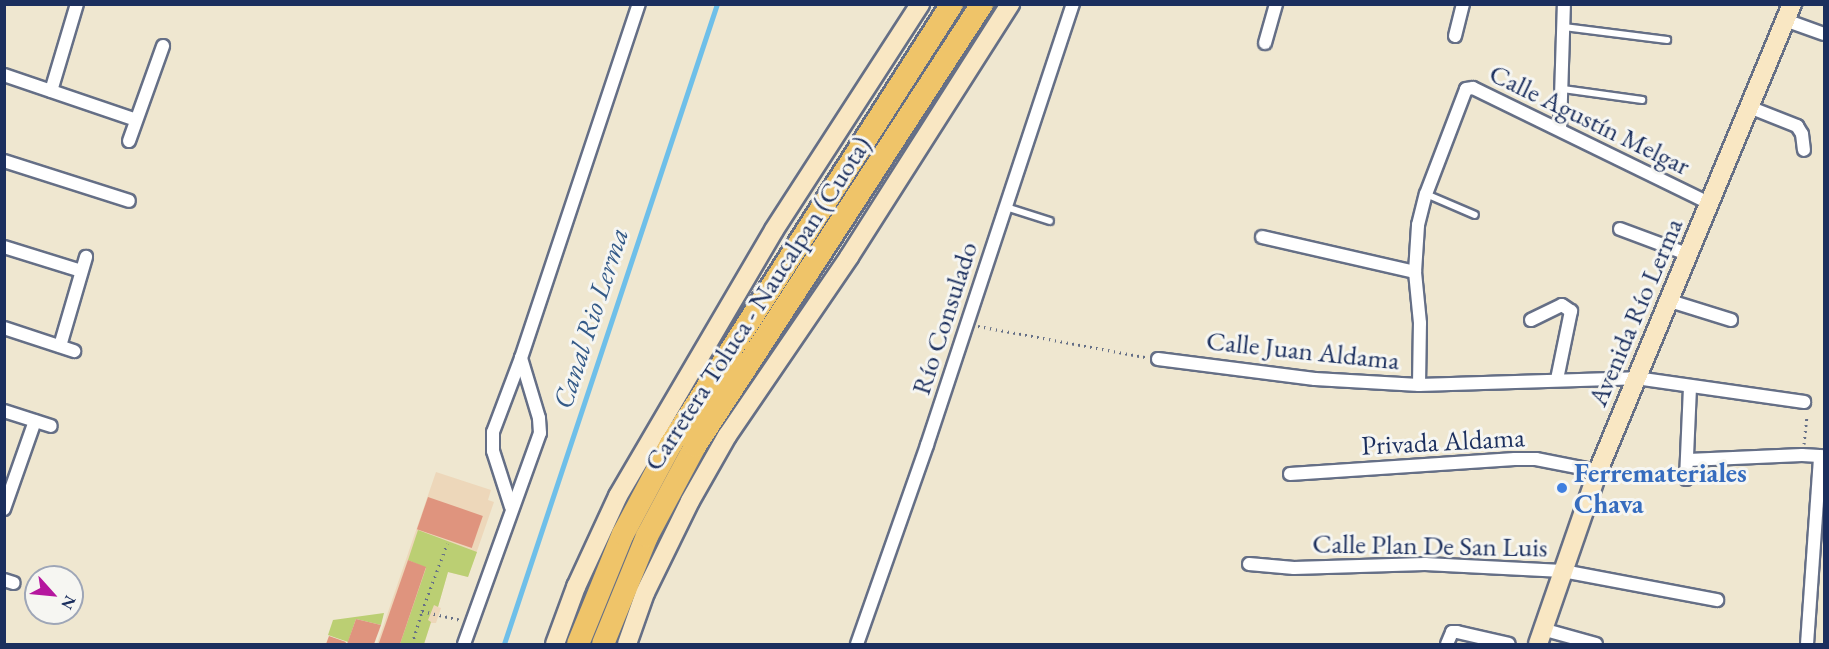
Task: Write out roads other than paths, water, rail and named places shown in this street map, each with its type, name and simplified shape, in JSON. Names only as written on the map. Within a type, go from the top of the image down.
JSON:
[{"type":"highway","name":"Carretera Toluca - Naucalpan (Cuota)","points":[[578,645],[623,534],[671,444],[952,4]]},
{"type":"highway","name":"Carretera Toluca - Naucalpan (Cuota)","points":[[603,645],[647,536],[694,446],[982,4]]},
{"type":"street","points":[[51,91],[77,4]]},
{"type":"street","points":[[511,507],[491,441],[639,4]]},
{"type":"street","points":[[555,645],[576,587],[618,496],[774,230],[920,4]]},
{"type":"street","points":[[627,645],[645,594],[690,501],[727,436],[849,257],[1010,4]]},
{"type":"street","name":"Río Consulado","points":[[857,645],[968,324],[1073,4]]},
{"type":"street","points":[[1265,43],[1276,4]]},
{"type":"street","points":[[1455,36],[1463,4]]},
{"type":"street","points":[[1560,129],[1564,4]]},
{"type":"street","points":[[1789,12],[1824,34]]},
{"type":"street","name":"Avenida Río Lerma","points":[[1540,637],[1598,471],[1789,12]]},
{"type":"street","points":[[129,141],[163,46]]},
{"type":"street","points":[[4,75],[136,120]]},
{"type":"street","name":"Calle Agustín Melgar","points":[[1419,385],[1420,323],[1415,272],[1416,235],[1426,195],[1466,89],[1473,88],[1709,203]]},
{"type":"street","points":[[1749,107],[1797,126],[1802,134],[1804,150]]},
{"type":"street","points":[[4,161],[129,201]]},
{"type":"street","points":[[1620,229],[1688,254]]},
{"type":"street","points":[[1262,237],[1415,272]]},
{"type":"street","points":[[4,247],[81,271]]},
{"type":"street","points":[[60,346],[86,257]]},
{"type":"street","points":[[1670,301],[1731,320]]},
{"type":"street","points":[[1531,320],[1562,305],[1571,311],[1557,379]]},
{"type":"street","points":[[4,328],[74,351]]},
{"type":"street","points":[[464,645],[511,507],[540,433],[539,418],[521,358]]},
{"type":"street","name":"Calle Juan Aldama","points":[[1158,359],[1315,380],[1419,385],[1636,378],[1804,402]]},
{"type":"street","points":[[1686,479],[1690,386]]},
{"type":"street","points":[[4,411],[51,426]]},
{"type":"street","points":[[6,501],[34,421]]},
{"type":"street","points":[[1688,460],[1822,456],[1807,645]]},
{"type":"street","name":"Privada Aldama","points":[[1290,474],[1515,459],[1536,459],[1598,471]]},
{"type":"street","name":"Calle Plan De San Luis","points":[[1249,564],[1294,568],[1425,564],[1563,571],[1717,600]]},
{"type":"street","points":[[1447,645],[1452,632],[1509,645]]},
{"type":"street","points":[[1540,637],[1596,645]]},
{"type":"lane","points":[[1564,27],[1667,40]]},
{"type":"lane","points":[[1563,89],[1641,100]]},
{"type":"lane","points":[[1426,195],[1475,215]]},
{"type":"lane","points":[[1006,207],[1050,221]]},
{"type":"waterway","name":"Canal Rio Lerma","points":[[504,644],[717,4]]},
{"type":"place","name":"Ferremateriales Chava","points":[[1562,488]]}]
